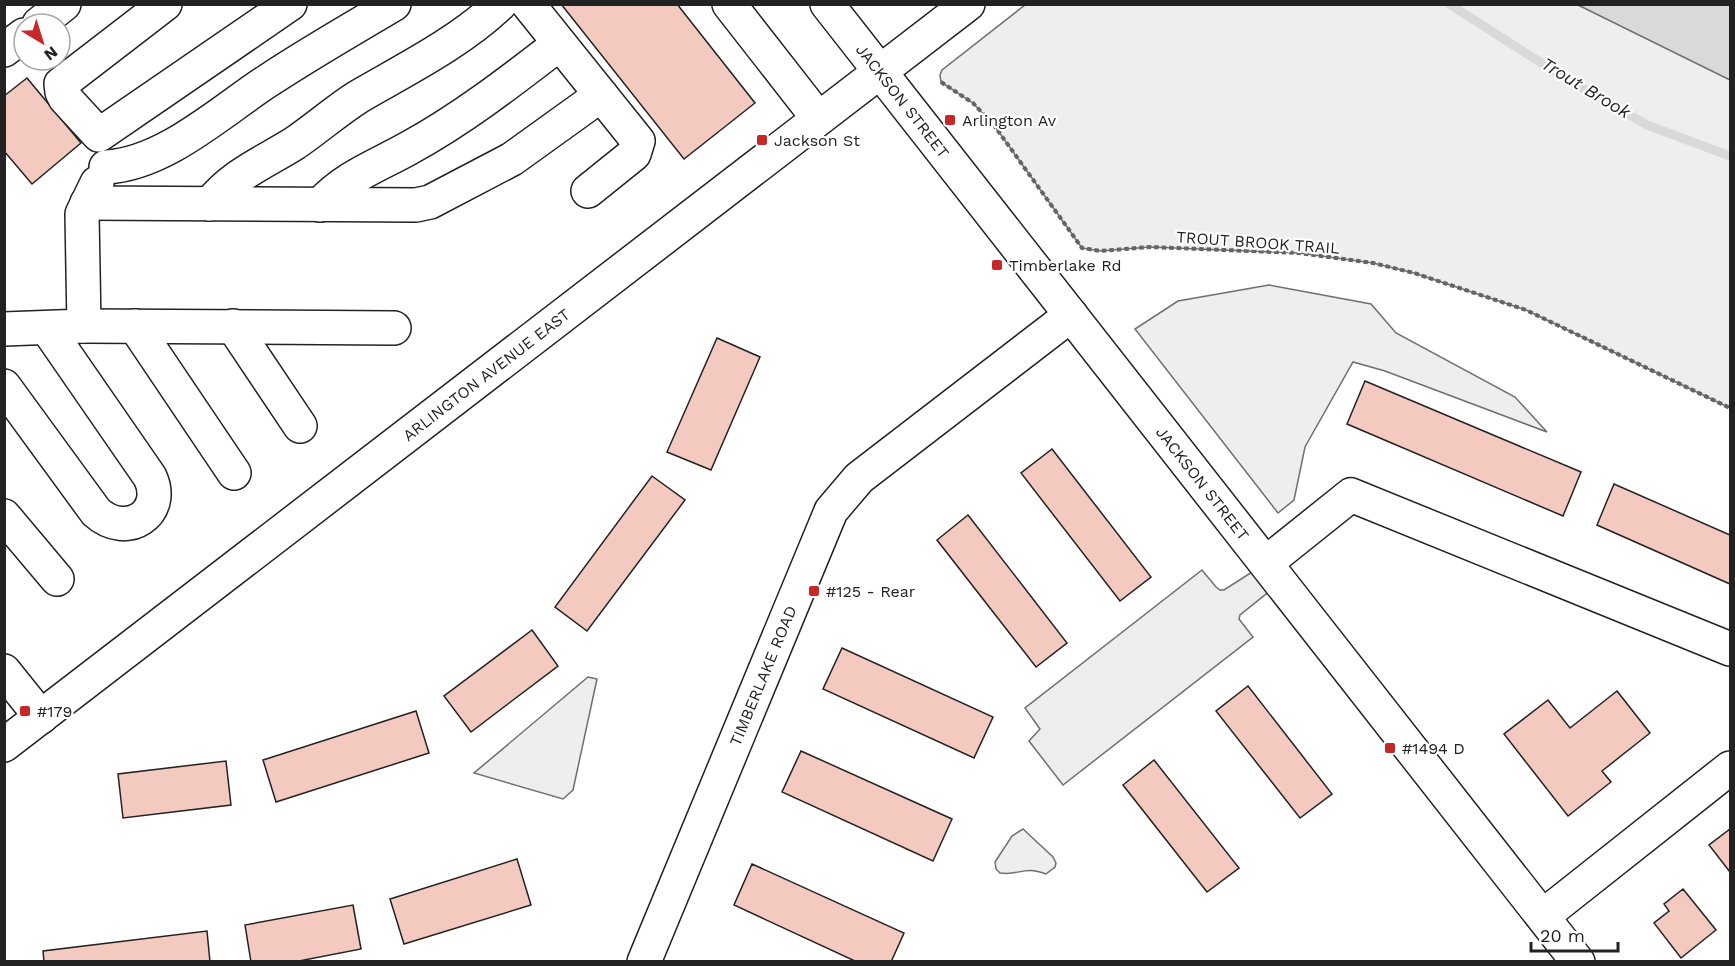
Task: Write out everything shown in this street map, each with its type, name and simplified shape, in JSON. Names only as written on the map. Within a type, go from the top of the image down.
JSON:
[{"type":"street","points":[[84,326],[82,214],[106,168],[108,158],[99,135],[65,98],[61,84],[165,4]]},
{"type":"street","points":[[99,135],[290,4]]},
{"type":"street","points":[[106,168],[135,163],[176,142],[320,47],[394,4]]},
{"type":"street","points":[[210,204],[232,181],[293,144],[356,99],[448,44],[500,4]]},
{"type":"street","points":[[528,4],[638,141],[634,154],[588,191]]},
{"type":"street","points":[[729,4],[818,118]]},
{"type":"street","name":"JACKSON STREET","points":[[827,4],[1578,962]]},
{"type":"street","name":"ARLINGTON AVENUE EAST","points":[[4,745],[968,4]]},
{"type":"street","points":[[320,205],[344,183],[409,148],[468,112],[559,44]]},
{"type":"street","points":[[87,203],[416,206],[430,202],[512,159],[601,95]]},
{"type":"street","name":"TIMBERLAKE ROAD","points":[[644,962],[831,511],[859,478],[1071,315]]},
{"type":"street","points":[[4,329],[84,326],[394,328]]},
{"type":"street","points":[[135,326],[234,473]]},
{"type":"street","points":[[234,326],[300,426]]},
{"type":"street","points":[[4,386],[96,512],[106,521],[126,525],[134,523],[149,510],[154,498],[154,486],[150,477],[47,328]]},
{"type":"street","points":[[1266,563],[1351,495],[1731,649]]},
{"type":"street","points":[[4,516],[57,579]]},
{"type":"street","points":[[4,671],[41,717]]},
{"type":"street","points":[[1543,916],[1731,768]]},
{"type":"path","name":"TROUT BROOK TRAIL","points":[[941,82],[973,103],[996,128],[1082,248],[1100,251],[1150,247],[1299,253],[1383,265],[1526,310],[1731,408]]},
{"type":"shaded area","points":[[1025,5],[1730,5],[1730,408],[1526,310],[1414,273],[1373,263],[1299,253],[1150,247],[1100,251],[1082,248],[996,128],[973,103],[941,82],[942,70]]},
{"type":"shaded area","points":[[1578,5],[1730,5],[1730,80]]},
{"type":"shaded area","points":[[1269,285],[1371,304],[1396,333],[1515,397],[1547,432],[1385,371],[1353,362],[1305,447],[1294,500],[1278,513],[1135,329],[1178,301]]},
{"type":"shaded area","points":[[1266,563],[1281,582],[1240,615],[1239,619],[1253,637],[1063,785],[1029,741],[1040,729],[1025,708],[1202,570],[1216,587],[1224,590]]},
{"type":"shaded area","points":[[588,677],[597,679],[573,790],[563,799],[474,773]]},
{"type":"shaded area","points":[[1023,829],[1053,857],[1055,867],[1046,874],[1032,870],[1000,873],[996,869],[995,862],[1012,836]]},
{"type":"building","points":[[561,4],[677,4],[755,103],[684,159]]},
{"type":"building","points":[[27,78],[81,143],[32,184],[4,151],[4,96]]},
{"type":"building","points":[[717,338],[760,357],[711,470],[667,452]]},
{"type":"building","points":[[1365,381],[1581,472],[1563,516],[1347,424]]},
{"type":"building","points":[[1052,449],[1151,577],[1120,601],[1021,473]]},
{"type":"building","points":[[652,476],[685,500],[587,631],[555,607]]},
{"type":"building","points":[[1614,484],[1730,535],[1730,584],[1597,525]]},
{"type":"building","points":[[968,515],[1067,643],[1036,667],[937,540]]},
{"type":"building","points":[[532,630],[558,666],[471,732],[444,696]]},
{"type":"building","points":[[842,648],[993,717],[974,758],[823,689]]},
{"type":"building","points":[[1248,686],[1332,794],[1300,818],[1216,711]]},
{"type":"building","points":[[1617,691],[1650,733],[1602,771],[1611,782],[1568,816],[1504,734],[1548,700],[1570,728]]},
{"type":"building","points":[[416,711],[429,753],[276,802],[263,760]]},
{"type":"building","points":[[801,751],[952,819],[933,861],[782,792]]},
{"type":"building","points":[[1154,760],[1239,868],[1207,892],[1123,785]]},
{"type":"building","points":[[226,761],[231,805],[123,818],[118,774]]},
{"type":"building","points":[[1730,829],[1730,872],[1709,845]]},
{"type":"building","points":[[517,859],[531,905],[404,944],[390,899]]},
{"type":"building","points":[[752,864],[904,933],[891,962],[857,962],[734,905]]},
{"type":"building","points":[[1683,889],[1716,930],[1681,958],[1654,923],[1669,911],[1664,904]]},
{"type":"building","points":[[353,905],[361,949],[294,962],[251,962],[245,925]]},
{"type":"building","points":[[207,931],[210,962],[44,962],[43,951]]},
{"type":"waterway","name":"Trout Brook","points":[[1449,4],[1557,73],[1647,125],[1730,156]]},
{"type":"place","name":"Arlington Av","points":[[950,120]]},
{"type":"place","name":"Jackson St","points":[[762,140]]},
{"type":"place","name":"Timberlake Rd","points":[[997,265]]},
{"type":"place","name":"#125 - Rear","points":[[814,591]]},
{"type":"place","name":"#179","points":[[25,711]]},
{"type":"place","name":"#1494 D","points":[[1390,748]]}]
